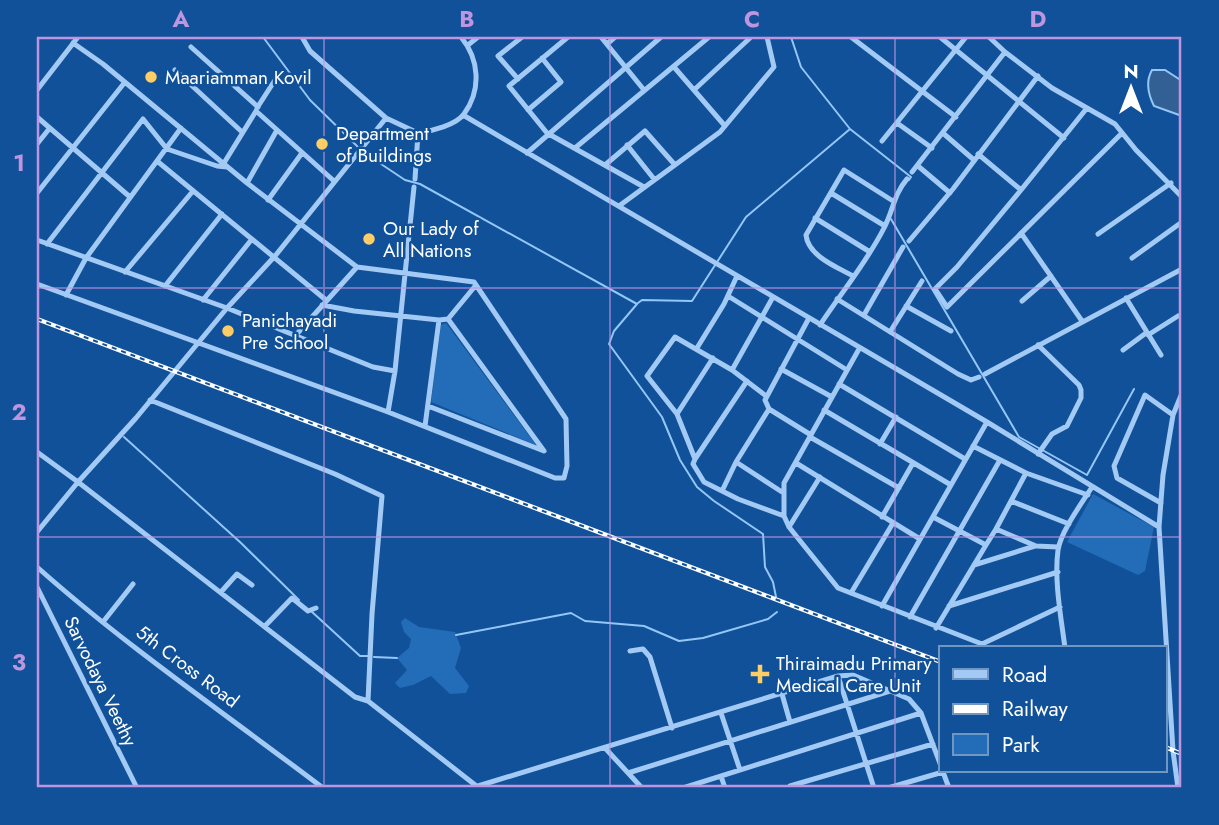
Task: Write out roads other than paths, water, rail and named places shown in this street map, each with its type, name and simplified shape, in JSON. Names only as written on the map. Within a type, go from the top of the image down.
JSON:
[{"type":"street","points":[[37,90],[78,37]]},
{"type":"street","points":[[302,37],[310,51],[386,118],[418,133],[447,125],[463,116],[475,89],[476,64],[468,45],[461,37]]},
{"type":"street","points":[[468,45],[478,37]]},
{"type":"street","points":[[518,79],[498,56],[522,37]]},
{"type":"street","points":[[568,37],[509,86],[547,133],[644,187]]},
{"type":"street","points":[[601,37],[644,90]]},
{"type":"street","points":[[607,44],[615,37]]},
{"type":"street","points":[[527,153],[661,37]]},
{"type":"street","points":[[575,148],[709,37]]},
{"type":"street","points":[[694,90],[751,37]]},
{"type":"street","points":[[619,206],[725,126],[774,67],[767,37]]},
{"type":"street","points":[[851,37],[956,117]]},
{"type":"street","points":[[940,37],[1064,138]]},
{"type":"street","points":[[882,141],[966,37]]},
{"type":"street","points":[[989,37],[1038,76],[1115,124],[1136,150],[1182,197]]},
{"type":"street","points":[[37,284],[388,412],[555,478],[564,478],[567,466],[566,419],[474,282],[357,267],[268,200],[125,82],[73,43]]},
{"type":"street","points":[[191,47],[334,181]]},
{"type":"street","points":[[912,172],[1005,52]]},
{"type":"street","points":[[528,110],[561,82],[542,58]]},
{"type":"street","points":[[674,67],[725,126]]},
{"type":"street","points":[[175,70],[242,132]]},
{"type":"street","points":[[909,241],[950,193],[1038,76]]},
{"type":"street","points":[[226,165],[242,132],[275,80]]},
{"type":"street","points":[[37,193],[125,82]]},
{"type":"street","points":[[1087,108],[957,267],[935,289],[947,307],[1122,133]]},
{"type":"street","points":[[463,116],[859,349],[1041,451],[1093,487],[1159,527]]},
{"type":"street","points":[[37,117],[130,197]]},
{"type":"street","points":[[37,532],[227,307],[275,256],[386,118]]},
{"type":"street","points":[[47,244],[143,119],[167,149],[217,166],[226,165]]},
{"type":"street","points":[[897,123],[932,148]]},
{"type":"street","points":[[66,295],[86,258],[181,128]]},
{"type":"street","points":[[37,144],[49,129]]},
{"type":"street","points":[[247,183],[277,130]]},
{"type":"street","points":[[604,165],[645,131],[675,165]]},
{"type":"street","points":[[415,179],[418,133]]},
{"type":"street","points":[[944,134],[1021,190]]},
{"type":"street","points":[[627,145],[654,179]]},
{"type":"street","points":[[268,200],[302,153]]},
{"type":"street","points":[[157,161],[275,256],[324,302],[354,311],[439,320],[448,318],[476,285]]},
{"type":"street","points":[[918,166],[950,193]]},
{"type":"street","points":[[853,276],[825,260],[807,241],[806,235],[815,218],[844,170],[893,201]]},
{"type":"street","points":[[820,325],[870,252],[885,226],[898,190],[907,179]]},
{"type":"street","points":[[1098,234],[1171,183]]},
{"type":"street","points":[[388,412],[407,272],[414,187]]},
{"type":"street","points":[[125,272],[193,191]]},
{"type":"street","points":[[831,193],[885,226]]},
{"type":"street","points":[[165,286],[222,214]]},
{"type":"street","points":[[815,218],[870,252]]},
{"type":"street","points":[[1132,258],[1182,222]]},
{"type":"street","points":[[1021,233],[1082,321]]},
{"type":"street","points":[[203,299],[252,239]]},
{"type":"street","points":[[37,240],[227,307],[373,367],[395,371]]},
{"type":"street","points":[[864,315],[903,247]]},
{"type":"street","points":[[295,336],[357,267]]},
{"type":"street","points":[[837,299],[971,380],[1182,269]]},
{"type":"street","points":[[697,348],[737,276]]},
{"type":"street","points":[[1022,301],[1051,276]]},
{"type":"street","points":[[890,332],[922,281]]},
{"type":"street","points":[[728,296],[846,370]]},
{"type":"street","points":[[732,370],[774,297]]},
{"type":"street","points":[[1126,298],[1161,355]]},
{"type":"street","points":[[906,306],[951,331]]},
{"type":"street","points":[[1123,351],[1178,316]]},
{"type":"street","points":[[428,406],[544,451],[448,318]]},
{"type":"street","points":[[766,396],[809,318]]},
{"type":"street","points":[[425,426],[439,320]]},
{"type":"street","points":[[695,459],[677,414],[647,376],[675,337],[747,381],[766,396],[769,409],[900,488]]},
{"type":"street","points":[[1038,345],[1082,390],[1081,398],[1067,426],[1052,433],[1041,451]]},
{"type":"street","points":[[859,349],[783,483],[784,516],[789,527],[838,588],[982,644],[1060,607]]},
{"type":"street","points":[[677,414],[713,358]]},
{"type":"street","points":[[781,369],[832,397]]},
{"type":"street","points":[[747,381],[693,464],[704,482],[784,516]]},
{"type":"street","points":[[839,384],[965,459]]},
{"type":"street","points":[[1165,646],[1159,527],[1173,415],[1182,393]]},
{"type":"street","points":[[1161,503],[1117,478],[1114,466],[1145,395],[1173,415]]},
{"type":"street","points":[[150,400],[335,474],[382,496],[368,701]]},
{"type":"street","points":[[722,491],[736,462],[769,409]]},
{"type":"street","points":[[824,410],[951,485]]},
{"type":"street","points":[[880,444],[896,418]]},
{"type":"street","points":[[882,606],[987,422]]},
{"type":"street","points":[[973,446],[1026,473],[1088,495]]},
{"type":"street","points":[[37,452],[355,697],[368,701],[479,787],[838,676],[853,675],[909,699],[921,713],[939,761]]},
{"type":"street","points":[[910,617],[1000,460]]},
{"type":"street","points":[[736,462],[782,492]]},
{"type":"street","points":[[796,463],[920,539]]},
{"type":"street","points":[[882,517],[913,463]]},
{"type":"street","points":[[936,628],[1026,473]]},
{"type":"street","points":[[789,527],[820,477]]},
{"type":"street","points":[[1065,646],[1058,547],[1093,487]]},
{"type":"street","points":[[1011,501],[1069,524]]},
{"type":"street","points":[[933,517],[986,545]]},
{"type":"street","points":[[851,593],[893,523]]},
{"type":"street","points":[[996,528],[1036,546]]},
{"type":"street","points":[[974,565],[1036,546],[1058,547]]},
{"type":"street","name":"5th Cross Road","points":[[37,567],[103,622],[323,788]]},
{"type":"street","points":[[949,606],[1058,572]]},
{"type":"street","points":[[221,592],[237,574],[252,585]]},
{"type":"street","points":[[103,622],[133,584]]},
{"type":"street","name":"Sarvodaya Veethy","points":[[37,587],[137,788]]},
{"type":"street","points":[[265,626],[292,597],[308,611],[316,608]]},
{"type":"street","points":[[629,651],[643,649],[650,657],[673,728]]},
{"type":"street","points":[[1166,666],[1178,788]]},
{"type":"street","points":[[838,676],[874,788]]},
{"type":"street","points":[[628,773],[890,691]]},
{"type":"street","points":[[782,694],[790,722]]},
{"type":"street","points":[[721,713],[740,770]]},
{"type":"street","points":[[683,788],[921,713]]},
{"type":"street","points":[[790,786],[933,744]]},
{"type":"street","points":[[605,748],[642,788]]},
{"type":"street","points":[[888,788],[939,770]]},
{"type":"street","points":[[721,776],[725,788]]},
{"type":"waterway","points":[[263,37],[310,100],[359,148]]},
{"type":"waterway","points":[[638,303],[642,300],[692,301],[746,217],[850,129],[801,67],[791,37]]},
{"type":"waterway","points":[[850,129],[911,177],[909,180]]},
{"type":"waterway","points":[[363,152],[405,180],[420,184],[637,304],[614,331],[609,344],[662,417],[680,460],[697,487],[763,534],[765,567],[773,582],[776,597]]},
{"type":"waterway","points":[[891,219],[1019,437],[1087,475],[1134,389]]},
{"type":"waterway","points":[[124,437],[241,543],[299,600]]},
{"type":"waterway","points":[[311,611],[360,656],[368,656]]},
{"type":"waterway","points":[[456,635],[571,613],[585,621],[644,626],[679,641],[703,638],[768,619],[777,612]]},
{"type":"waterway","points":[[374,657],[397,658]]},
{"type":"railway","points":[[37,319],[939,661]]},
{"type":"railway","points":[[1166,747],[1182,754]]},
{"type":"place","name":"Maariamman Kovil","points":[[151,77]]},
{"type":"place","name":"Department of Buildings","points":[[322,144]]},
{"type":"place","name":"Our Lady of All Nations","points":[[369,239]]},
{"type":"place","name":"Panichayadi Pre School","points":[[228,331]]},
{"type":"place","name":"Thiraimadu Primary Medical Care Unit","points":[[760,674]]}]
